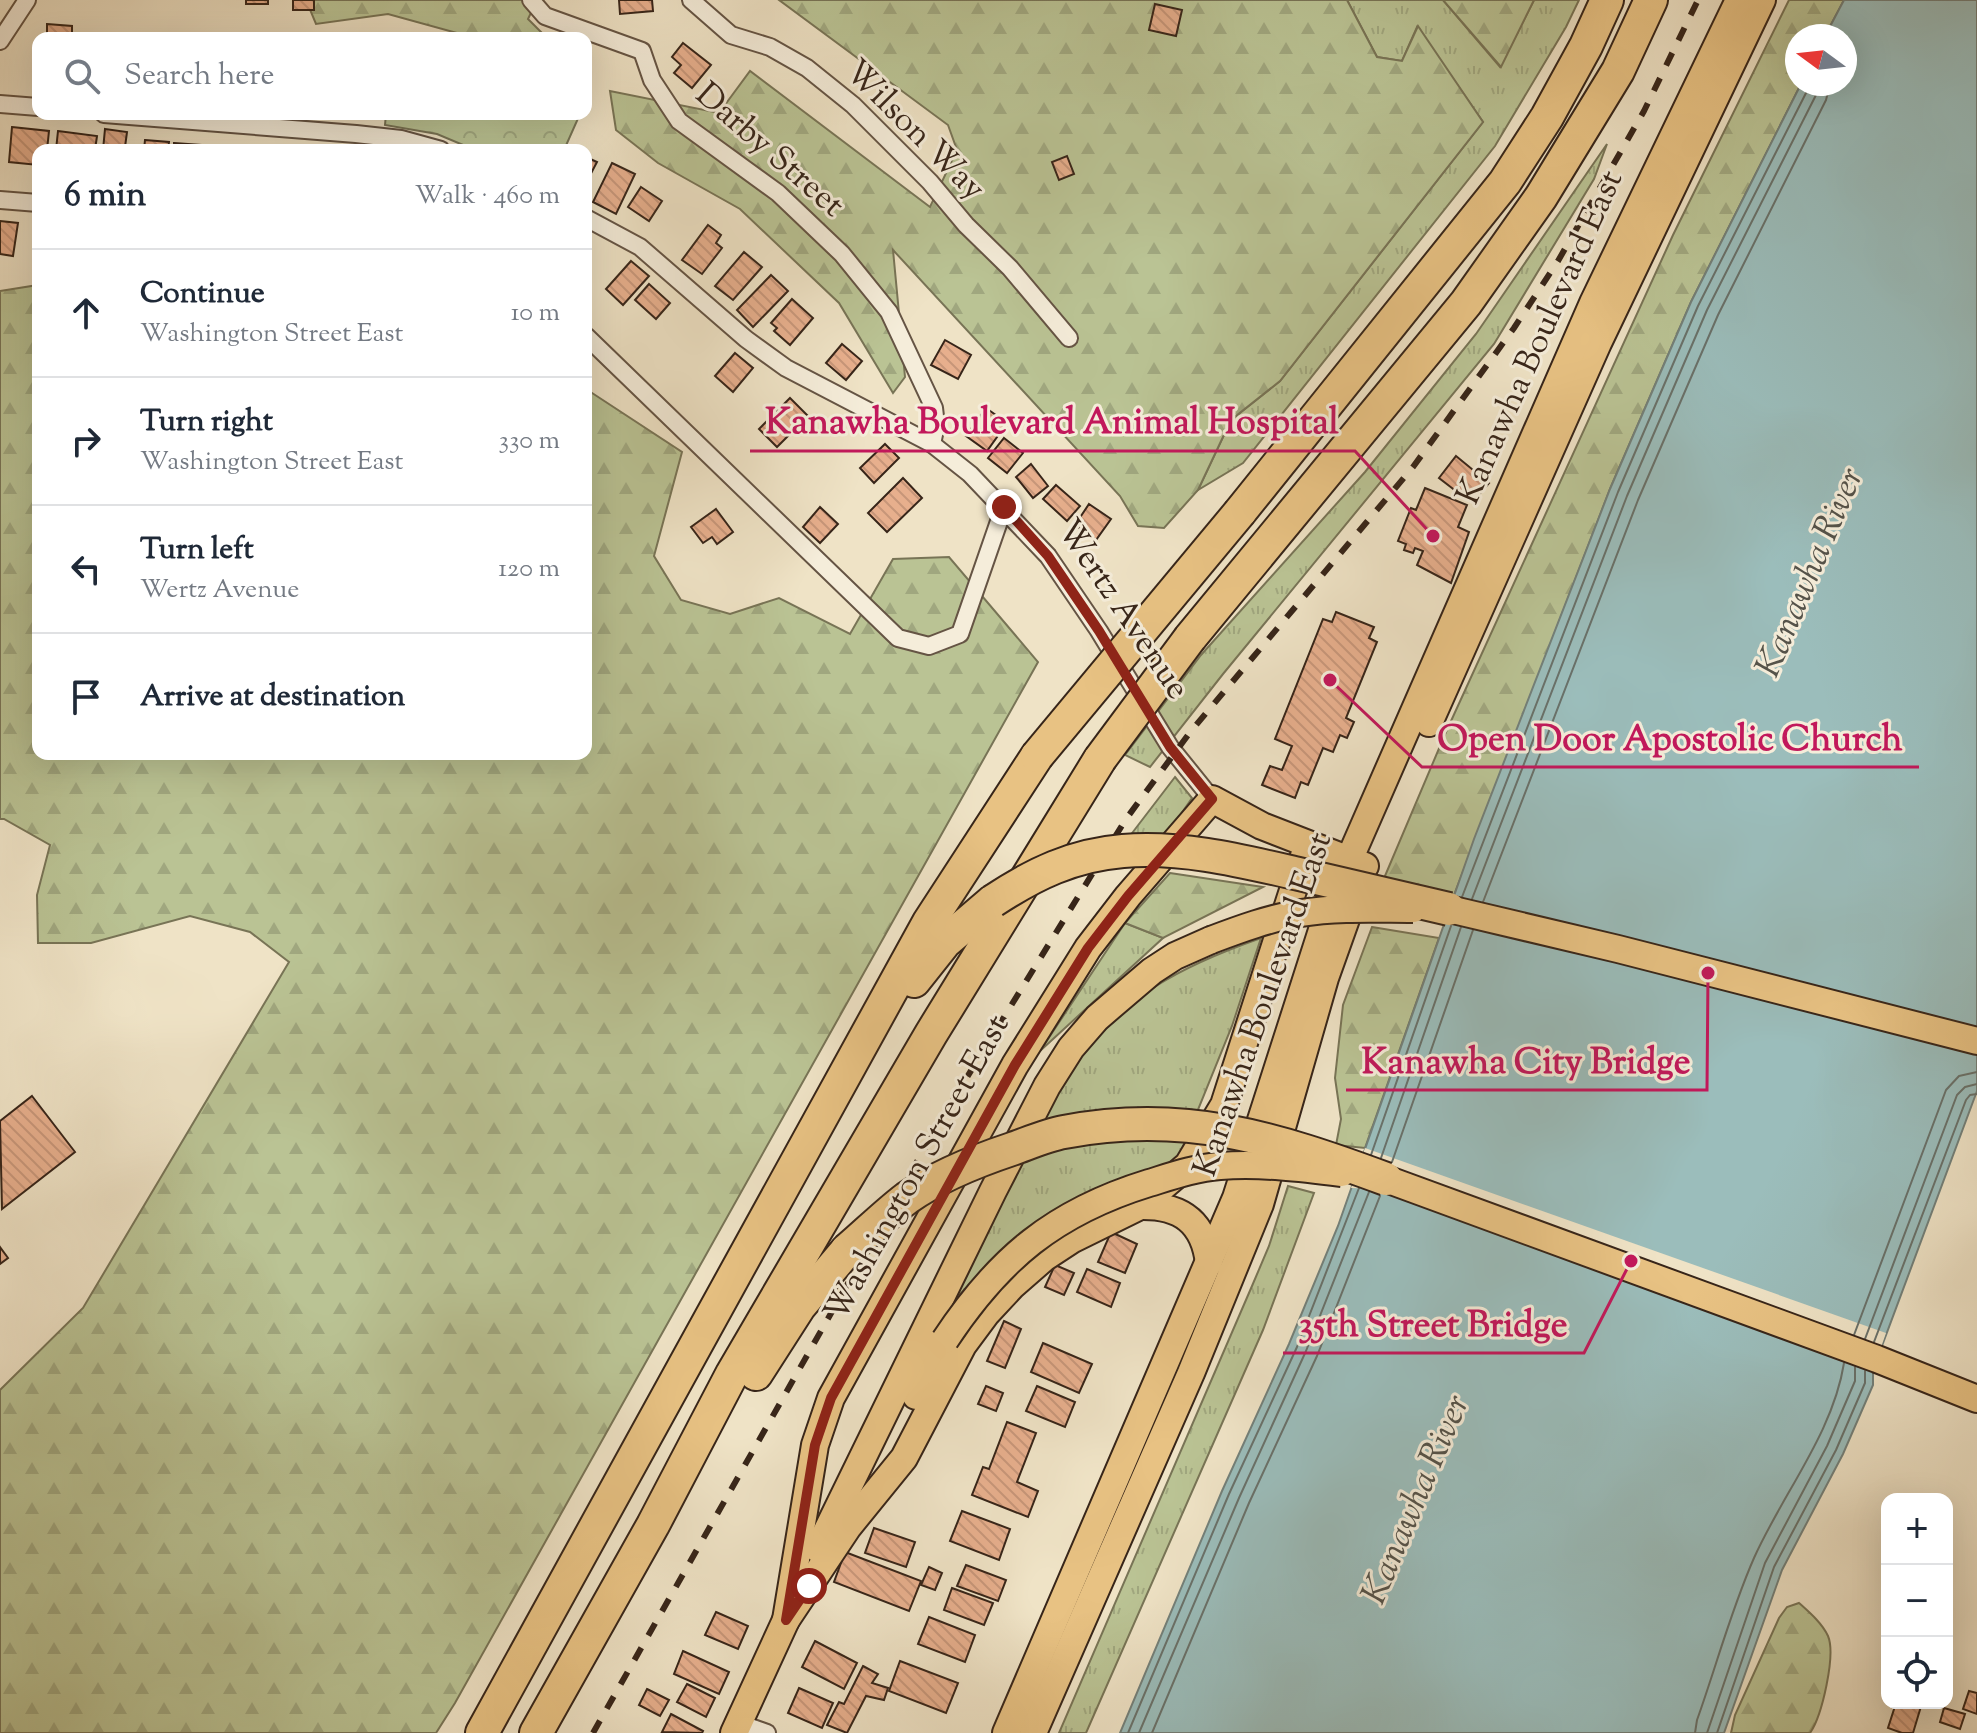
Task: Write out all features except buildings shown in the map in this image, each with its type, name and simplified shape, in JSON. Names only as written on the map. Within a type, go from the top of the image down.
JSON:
[{"type":"highway","points":[[482,1733],[929,922],[1037,756],[1240,512],[1505,182],[1547,117],[1607,0]]},
{"type":"highway","points":[[536,1733],[653,1525],[732,1374],[931,1034],[1100,759],[1190,638],[1474,291],[1541,197],[1610,83],[1651,0]]},
{"type":"highway","points":[[834,1092],[945,942],[993,901],[1030,876],[1071,861],[1122,851],[1179,850],[1257,864],[1449,909]]},
{"type":"highway","points":[[653,1525],[799,1307],[847,1250],[909,1197],[972,1162],[1062,1132],[1140,1123],[1183,1123],[1245,1133],[1291,1145],[1386,1179]]},
{"type":"main road","name":"Kanawha Boulevard East","points":[[1033,1733],[1191,1373],[1260,1204],[1358,863],[1593,303],[1739,0]]},
{"type":"main road","name":"Kanawha Boulevard East","points":[[1006,1733],[1236,1198],[1332,899],[1358,863],[1598,343],[1762,0]]},
{"type":"main road","name":"Wertz Avenue","points":[[1212,799],[1243,817],[1358,863]]},
{"type":"main road","name":"Washington Street East","points":[[786,1620],[815,1445],[831,1398],[1015,1065],[1088,948],[1128,896],[1212,799]]},
{"type":"main road","name":"Washington Street East","points":[[736,1728],[786,1620],[848,1527],[904,1458],[963,1345],[1012,1286],[1073,1239],[1140,1206],[1188,1165],[1224,1105],[1308,845]]},
{"type":"main road","points":[[786,1620],[838,1504],[1047,1086],[1071,1048],[1097,1018],[1125,992],[1175,956],[1256,924],[1299,913],[1339,909],[1449,909],[1977,1041]]},
{"type":"main road","points":[[848,1527],[945,1340],[965,1309],[1017,1254],[1049,1228],[1081,1208],[1191,1170],[1222,1166],[1289,1166],[1386,1179],[1877,1359],[1977,1399]]},
{"type":"main road","points":[[1140,1206],[1157,1206],[1187,1217],[1202,1233],[1209,1263]]},
{"type":"street","points":[[0,41],[27,0]]},
{"type":"street","name":"Darby Street","points":[[531,0],[545,16],[589,32]]},
{"type":"street","name":"Wilson Way","points":[[691,0],[731,35],[770,47],[807,68],[853,105],[1010,268],[1069,338]]},
{"type":"street","name":"Darby Street","points":[[592,33],[642,51],[652,80],[679,121],[778,193],[842,254],[889,312],[908,351],[934,408],[936,425],[932,444]]},
{"type":"street","points":[[0,104],[32,107]]},
{"type":"street","points":[[177,120],[371,136],[419,144]]},
{"type":"street","points":[[0,200],[32,203]]},
{"type":"street","name":"Wertz Avenue","points":[[592,221],[640,247],[746,339],[786,368],[932,444],[970,474],[1048,556],[1099,631],[1170,747],[1212,799]]},
{"type":"street","points":[[592,342],[898,638],[929,646],[960,634],[1004,507]]},
{"type":"street","points":[[736,1728],[767,1733]]},
{"type":"green space","points":[[306,0],[537,0],[528,19],[541,32],[453,32],[388,14],[316,24]]},
{"type":"green space","points":[[779,0],[1347,0],[1377,57],[1402,61],[1418,26],[1483,122],[1280,381],[1231,420],[1198,490],[1164,528],[1138,526],[1120,496],[893,250],[905,377],[893,393],[839,303],[740,209],[658,163],[616,130],[610,91],[719,113],[750,71],[930,207],[957,150],[948,125]]},
{"type":"green space","points":[[1347,0],[1443,0],[1500,67],[1534,0],[1579,0],[1495,146],[1243,463],[1198,490],[1231,420],[1280,381],[1483,122],[1417,27],[1402,61],[1377,57]]},
{"type":"green space","points":[[1443,0],[1534,0],[1501,67]]},
{"type":"green space","points":[[1789,0],[1844,0],[1831,24],[1785,24],[1785,96],[1795,96],[1691,302],[1610,489],[1454,895],[1382,883],[1446,732],[1673,235]]},
{"type":"green space","points":[[385,120],[577,120],[567,144],[461,144],[437,134],[385,125]]},
{"type":"green space","points":[[1607,144],[1594,179],[1494,344],[1150,767],[1125,755],[1201,655],[1365,472],[1476,334]]},
{"type":"green space","points":[[32,286],[32,760],[592,760],[592,393],[682,452],[654,556],[681,600],[730,614],[779,598],[850,634],[893,559],[949,557],[1038,662],[436,1733],[0,1733],[0,1390],[83,1308],[289,962],[250,932],[190,916],[91,943],[38,943],[37,895],[50,845],[0,819],[0,291]]},
{"type":"green space","points":[[1175,777],[1192,798],[1161,843],[1126,841]]},
{"type":"green space","points":[[1170,873],[1263,887],[1163,938],[1125,923]]},
{"type":"green space","points":[[1125,923],[1163,938],[1040,1051]]},
{"type":"green space","points":[[1372,927],[1439,938],[1365,1148],[1336,1145],[1341,1119],[1335,1078],[1343,1005]]},
{"type":"green space","points":[[1261,938],[1232,1026],[1176,1164],[1076,1200],[1034,1223],[943,1310],[1031,1133],[1057,1090],[1087,1050],[1120,1015],[1156,986],[1207,959]]},
{"type":"green space","points":[[1288,1186],[1314,1193],[1263,1330],[1086,1733],[1059,1733],[1269,1246]]},
{"type":"green space","points":[[1799,1603],[1822,1627],[1830,1645],[1826,1685],[1815,1725],[1810,1733],[1731,1733],[1735,1715],[1779,1618],[1787,1607]]},
{"type":"water","name":"Kanawha River","points":[[1844,0],[1977,0],[1977,1091],[1873,1370],[1873,1385],[1843,1454],[1782,1570],[1724,1733],[1120,1733],[1338,1226],[1474,839],[1610,489],[1691,302],[1795,96],[1857,96],[1857,24],[1831,24]]},
{"type":"pier","points":[[1365,1148],[1886,1333],[1873,1370],[1385,1189],[1351,1188]]},
{"type":"railway","points":[[593,1733],[940,1121],[1126,819],[1191,731],[1413,467],[1514,328],[1558,261],[1644,111],[1698,0]]},
{"type":"place","name":"Kanawha Boulevard Animal Hospital","points":[[1433,536]]},
{"type":"place","name":"Open Door Apostolic Church","points":[[1330,680]]},
{"type":"place","name":"Kanawha City Bridge","points":[[1708,973]]},
{"type":"place","name":"35th Street Bridge","points":[[1631,1261]]},
{"type":"route","points":[[809,1586],[786,1620],[815,1445],[831,1398],[1015,1065],[1088,948],[1128,896],[1212,799],[1170,747],[1099,631],[1048,556],[1004,507]]}]
